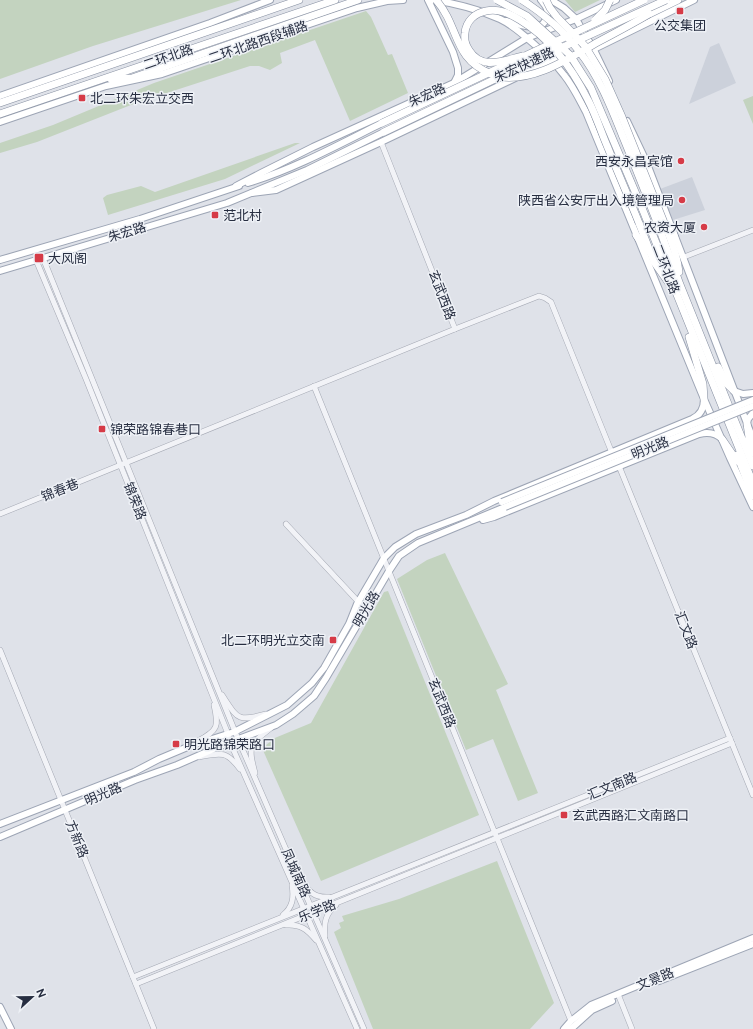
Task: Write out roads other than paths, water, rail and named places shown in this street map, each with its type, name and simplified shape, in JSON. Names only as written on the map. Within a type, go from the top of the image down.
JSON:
[{"type":"highway","name":"二环北路","points":[[0,103],[299,0]]},
{"type":"highway","name":"二环北路","points":[[0,114],[107,82],[335,0]]},
{"type":"highway","points":[[107,82],[132,78],[358,0]]},
{"type":"highway","points":[[436,0],[447,16],[458,44],[467,58],[483,71],[506,77],[529,74],[560,64],[649,14],[678,0]]},
{"type":"highway","name":"二环北路","points":[[498,0],[527,16],[541,27],[570,55],[591,88],[642,208],[753,484]]},
{"type":"highway","name":"二环北路","points":[[522,0],[549,19],[579,51],[592,70],[608,100],[658,222],[684,293],[753,466]]},
{"type":"highway","points":[[546,0],[557,17],[585,46],[606,79],[668,225],[678,262],[680,282]]},
{"type":"highway","points":[[584,28],[602,15],[610,0]]},
{"type":"highway","name":"朱宏快速路","points":[[382,123],[644,0]]},
{"type":"highway","name":"朱宏快速路","points":[[384,132],[539,58],[666,0]]},
{"type":"highway","points":[[523,56],[490,63],[477,59],[469,51],[464,38],[468,23],[477,14],[483,11],[490,10],[504,12],[529,26],[546,40],[571,70],[588,100],[654,262]]},
{"type":"highway","points":[[636,235],[675,292]]},
{"type":"highway","points":[[684,293],[695,312],[752,451]]},
{"type":"highway","points":[[684,314],[703,384],[704,399]]},
{"type":"highway","points":[[691,344],[744,476]]},
{"type":"highway","points":[[718,367],[727,384],[734,391]]},
{"type":"highway","points":[[747,424],[747,432],[752,451]]},
{"type":"highway","points":[[722,439],[735,456],[753,496]]},
{"type":"main road","points":[[0,96],[210,24],[270,0]]},
{"type":"main road","name":"二环北路西段辅路","points":[[0,122],[107,82],[162,74],[357,8],[388,1],[403,0]]},
{"type":"main road","points":[[428,0],[458,68],[458,75],[454,83]]},
{"type":"main road","points":[[432,0],[457,5],[533,28],[542,25],[548,14],[548,9],[541,0]]},
{"type":"main road","points":[[551,0],[564,8],[576,19],[594,50],[646,161],[668,225],[684,258],[753,439]]},
{"type":"main road","name":"朱宏路","points":[[236,186],[313,147],[454,83],[527,38],[576,19],[616,0]]},
{"type":"main road","points":[[252,193],[276,190],[551,61],[594,50],[694,0]]},
{"type":"main road","points":[[500,19],[527,38],[565,75],[583,107],[704,399],[753,507]]},
{"type":"main road","points":[[132,78],[153,76]]},
{"type":"main road","name":"朱宏路","points":[[0,260],[140,219],[264,178],[327,151],[382,123]]},
{"type":"main road","name":"朱宏路","points":[[0,271],[227,203],[307,170],[384,132]]},
{"type":"main road","points":[[734,391],[743,394],[753,393]]},
{"type":"main road","name":"明光路","points":[[466,515],[494,501],[697,417],[702,410],[704,399]]},
{"type":"main road","name":"明光路","points":[[0,837],[135,780],[276,725],[301,708],[320,687],[335,665],[399,556],[418,543],[464,525],[503,504],[753,400]]},
{"type":"main road","name":"明光路","points":[[0,824],[134,772],[159,759],[190,746],[231,733],[287,705],[319,676],[349,624],[358,602],[384,558],[395,547],[416,534],[466,515],[503,504],[753,406]]},
{"type":"main road","points":[[747,424],[748,419],[753,413]]},
{"type":"main road","points":[[464,525],[494,517],[699,434],[716,434],[722,439]]},
{"type":"main road","name":"文景路","points":[[570,1029],[592,1010],[618,996],[753,938]]},
{"type":"main road","name":"文景路","points":[[564,1029],[571,1021],[591,1006],[753,944]]},
{"type":"main road","points":[[0,1007],[11,1029]]},
{"type":"street","name":"玄武西路","points":[[123,464],[455,329],[381,142]]},
{"type":"street","points":[[684,258],[753,230]]},
{"type":"street","name":"锦荣路","points":[[40,259],[215,685],[231,733],[230,742]]},
{"type":"street","points":[[455,329],[539,296],[551,302],[612,452]]},
{"type":"street","name":"玄武西路","points":[[314,386],[571,1021]]},
{"type":"street","name":"锦荣路","points":[[123,464],[209,685],[231,733],[238,739]]},
{"type":"street","name":"锦春巷","points":[[0,514],[123,464]]},
{"type":"street","name":"汇文路","points":[[619,466],[753,794]]},
{"type":"street","points":[[286,524],[366,610]]},
{"type":"street","name":"方新路","points":[[0,650],[154,1029]]},
{"type":"street","points":[[190,746],[211,734],[216,726],[216,715],[209,685]]},
{"type":"street","points":[[215,685],[234,713],[239,717],[247,719],[276,711]]},
{"type":"street","points":[[260,792],[252,760],[252,747],[257,739],[276,725]]},
{"type":"street","name":"凤城南路","points":[[238,739],[364,1029]]},
{"type":"street","name":"汇文南路","points":[[496,835],[731,740]]},
{"type":"street","name":"凤城南路","points":[[230,742],[357,1029]]},
{"type":"street","points":[[192,759],[219,753],[226,754],[234,760],[247,779]]},
{"type":"street","name":"乐学路","points":[[133,977],[278,918],[496,835]]},
{"type":"street","name":"乐学路","points":[[136,984],[340,902],[496,835]]},
{"type":"street","points":[[295,872],[310,892],[327,897],[338,895]]},
{"type":"street","points":[[278,918],[287,912],[292,903],[293,894],[289,874]]},
{"type":"street","points":[[326,943],[325,921],[329,912],[340,902]]},
{"type":"street","points":[[281,926],[297,925],[305,928],[320,946]]},
{"type":"street","points":[[618,996],[632,1029]]},
{"type":"place","name":"公交集团","points":[[680,11]]},
{"type":"place","name":"北二环朱宏立交西","points":[[82,98]]},
{"type":"place","name":"西安永昌宾馆","points":[[681,161]]},
{"type":"place","name":"陕西省公安厅出入境管理局","points":[[682,200]]},
{"type":"place","name":"范北村","points":[[215,215]]},
{"type":"place","name":"农资大厦","points":[[704,227]]},
{"type":"place","name":"大风阁","points":[[39,258]]},
{"type":"place","name":"锦荣路锦春巷口","points":[[102,429]]},
{"type":"place","name":"北二环明光立交南","points":[[333,640]]},
{"type":"place","name":"明光路锦荣路口","points":[[176,744]]},
{"type":"place","name":"玄武西路汇文南路口","points":[[564,815]]}]
